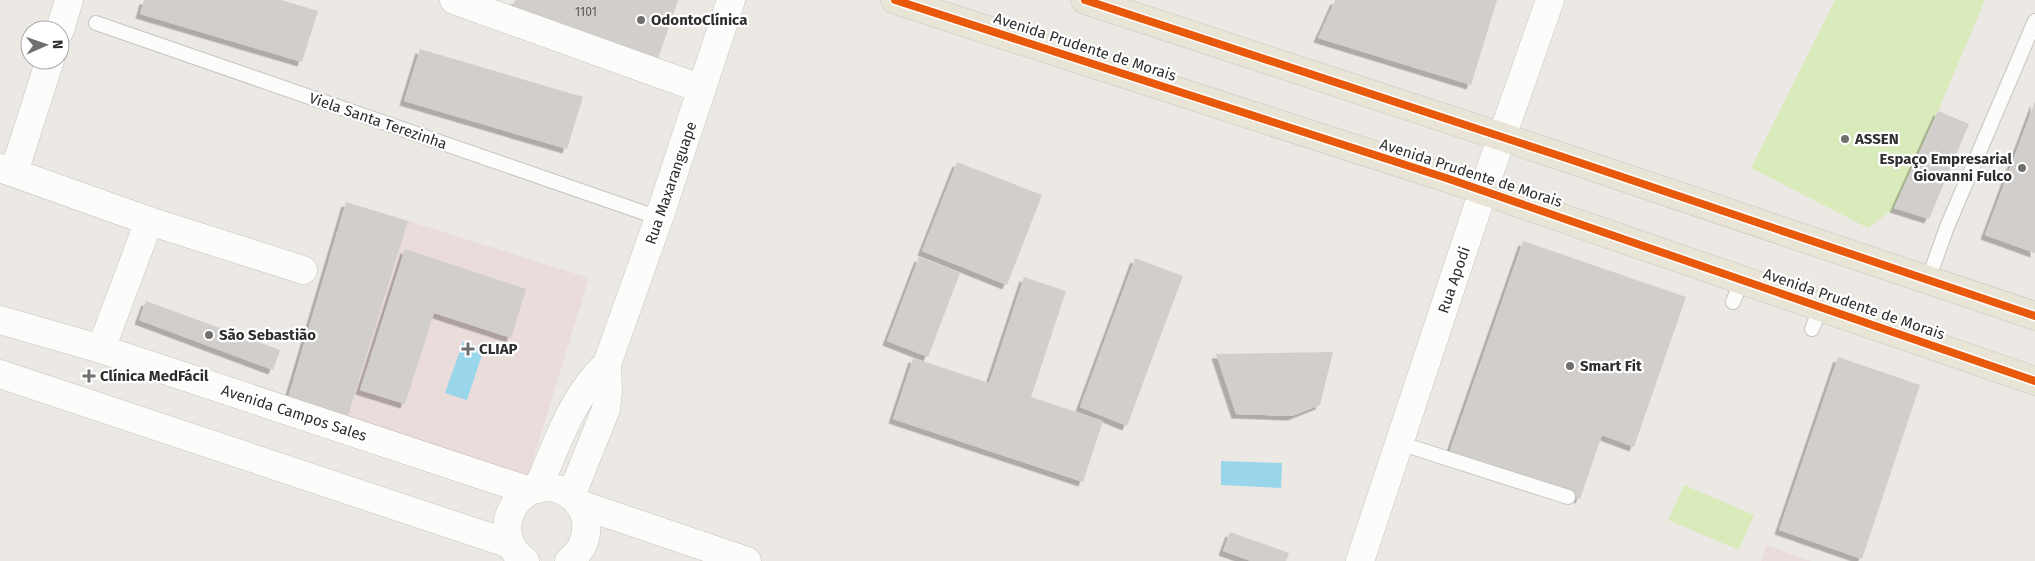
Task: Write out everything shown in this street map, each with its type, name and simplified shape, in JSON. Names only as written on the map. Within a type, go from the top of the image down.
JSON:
[{"type":"main road","name":"Avenida Prudente de Morais","points":[[895,0],[950,9],[1484,191],[1738,291],[1817,318],[2035,381]]},
{"type":"main road","points":[[1085,0],[1502,137],[2035,316]]},
{"type":"street","points":[[63,20],[70,0]]},
{"type":"street","points":[[454,0],[702,89]]},
{"type":"street","name":"Rua Maxaranguape","points":[[575,500],[606,409],[608,391],[607,364],[659,218],[731,0]]},
{"type":"street","name":"Rua Apodi","points":[[1360,561],[1502,137],[1550,0]]},
{"type":"street","points":[[46,70],[7,170],[149,221],[303,270]]},
{"type":"street","points":[[101,349],[149,221]]},
{"type":"street","name":"Avenida Campos Sales","points":[[0,320],[101,349],[534,490],[549,488],[561,490],[575,500]]},
{"type":"street","name":"Rua Maxaranguape","points":[[534,490],[579,396],[595,375],[607,364]]},
{"type":"street","points":[[0,374],[517,555]]},
{"type":"street","points":[[517,555],[507,532],[508,520],[512,508],[520,498],[534,490]]},
{"type":"street","points":[[569,561],[577,555],[584,543],[587,530],[585,516],[575,500]]},
{"type":"street","points":[[575,500],[747,561]]},
{"type":"lane","points":[[1928,280],[1947,227],[2035,21]]},
{"type":"lane","name":"Viela Santa Terezinha","points":[[96,23],[659,218]]},
{"type":"lane","points":[[1399,443],[1568,497]]},
{"type":"shaded area","name":"CLIAP","points":[[408,221],[589,278],[528,476],[347,419]]},
{"type":"shaded area","points":[[1766,545],[1811,561],[1761,561]]},
{"type":"green space","name":"ASSEN","points":[[1835,0],[1985,0],[1894,208],[1868,228],[1751,168]]},
{"type":"green space","points":[[1684,485],[1754,515],[1739,550],[1668,520]]},
{"type":"water","points":[[463,342],[484,349],[467,400],[445,393]]},
{"type":"water","points":[[1221,461],[1282,463],[1281,488],[1221,485]]},
{"type":"building","points":[[144,0],[281,0],[318,11],[302,62],[140,14]]},
{"type":"building","points":[[515,0],[678,0],[658,59],[512,9]]},
{"type":"building","points":[[1335,0],[1497,0],[1471,85],[1318,38]]},
{"type":"building","points":[[420,49],[583,97],[567,149],[404,101]]},
{"type":"building","name":"Espaço Empresarial Giovanni Fulco","points":[[2035,101],[2035,253],[1985,235]]},
{"type":"building","points":[[1938,111],[1969,124],[1929,219],[1894,208]]},
{"type":"building","points":[[957,162],[1042,195],[1007,285],[922,251]]},
{"type":"building","points":[[346,202],[408,221],[347,419],[287,401]]},
{"type":"building","name":"Smart Fit","points":[[1523,241],[1686,297],[1634,447],[1602,435],[1580,499],[1449,453]]},
{"type":"building","points":[[405,249],[526,289],[511,338],[434,313],[405,404],[360,390]]},
{"type":"building","points":[[919,257],[960,273],[928,357],[887,341]]},
{"type":"building","points":[[1135,258],[1183,276],[1127,426],[1080,407]]},
{"type":"building","points":[[1024,277],[1066,291],[1031,397],[1103,421],[1083,482],[893,419],[913,358],[989,383]]},
{"type":"building","name":"São Sebastião","points":[[146,301],[280,350],[273,370],[139,320]]},
{"type":"building","points":[[1333,352],[1320,405],[1292,416],[1236,414],[1216,354]]},
{"type":"building","points":[[1838,357],[1920,385],[1862,559],[1779,530]]},
{"type":"building","points":[[1230,532],[1289,553],[1286,561],[1251,561],[1223,551]]},
{"type":"cycle path","points":[[895,0],[1446,178],[2035,381]]},
{"type":"cycle path","points":[[1085,0],[1563,157],[2035,316]]},
{"type":"place","name":"OdontoClínica","points":[[641,20]]},
{"type":"place","name":"ASSEN","points":[[1845,139]]},
{"type":"place","name":"Espaço Empresarial Giovanni Fulco","points":[[2022,168]]},
{"type":"place","name":"São Sebastião","points":[[209,335]]},
{"type":"place","name":"CLIAP","points":[[468,349]]},
{"type":"place","name":"Smart Fit","points":[[1570,366]]},
{"type":"place","name":"Clínica MedFácil","points":[[89,376]]}]
